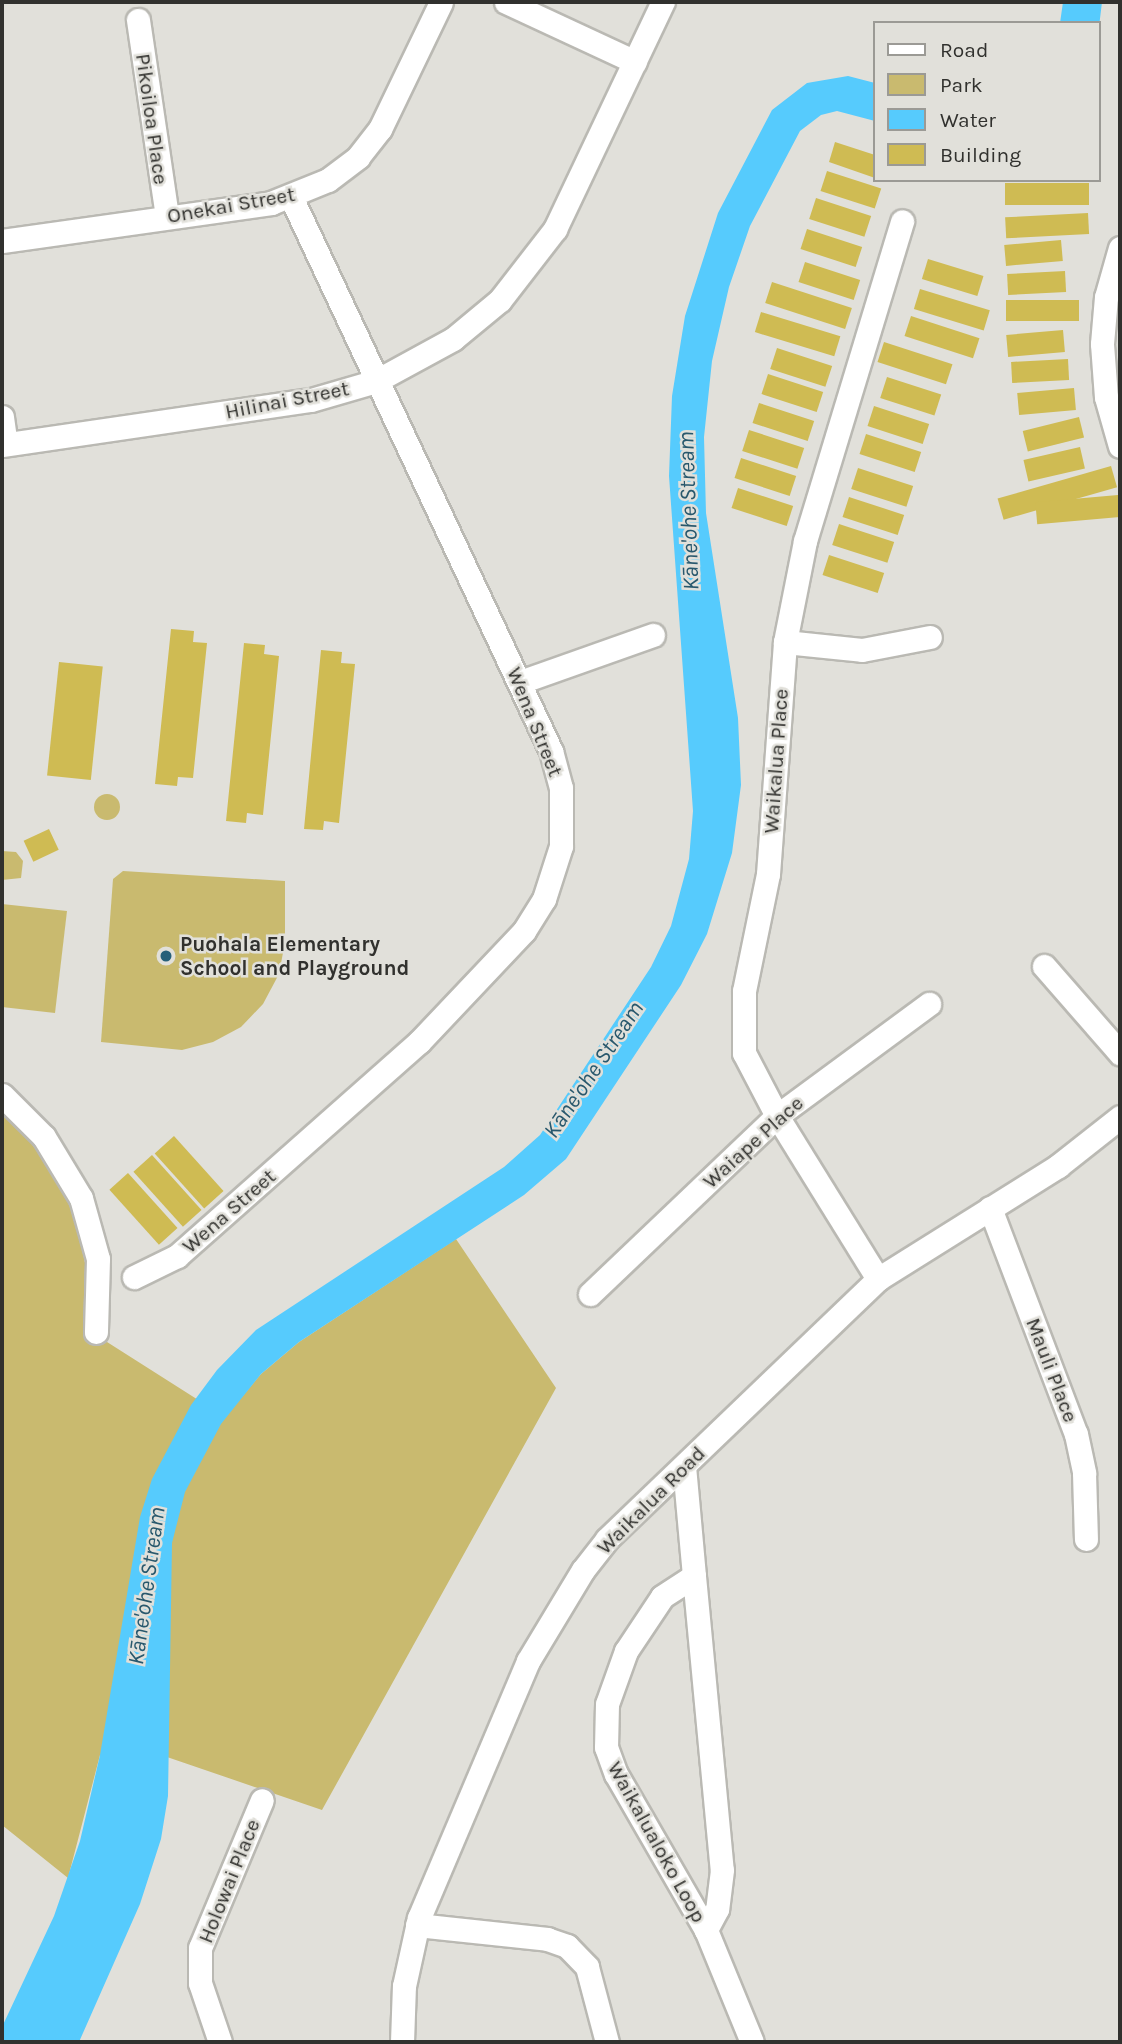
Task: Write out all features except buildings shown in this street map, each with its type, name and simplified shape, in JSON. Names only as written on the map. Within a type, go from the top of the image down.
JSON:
[{"type":"street","name":"Onekai Street","points":[[2,241],[291,197],[328,180],[370,144],[389,114],[441,2]]},
{"type":"street","points":[[506,2],[635,62]]},
{"type":"street","name":"Hilinai Street","points":[[4,445],[311,400],[376,381],[453,340],[520,278],[570,202],[663,2]]},
{"type":"street","name":"Pikoiloa Place","points":[[138,20],[167,217]]},
{"type":"street","name":"Wena Street","points":[[134,1277],[177,1256],[341,1114],[419,1042],[535,915],[557,864],[563,808],[551,751],[291,197]]},
{"type":"street","name":"Waikalua Place","points":[[878,1279],[777,1116],[744,1053],[744,991],[768,874],[785,642],[805,541],[902,221]]},
{"type":"street","points":[[1120,248],[1106,298],[1102,344],[1106,397],[1120,446]]},
{"type":"street","points":[[2,417],[4,445]]},
{"type":"street","points":[[520,682],[653,635]]},
{"type":"street","points":[[785,642],[862,650],[930,637]]},
{"type":"street","points":[[1044,966],[1120,1053]]},
{"type":"street","name":"Waiape Place","points":[[590,1294],[777,1116],[929,1004]]},
{"type":"street","points":[[2,1095],[44,1137],[81,1198],[98,1259],[96,1332]]},
{"type":"street","name":"Waikalua Road","points":[[402,2042],[404,1986],[417,1925],[543,1631],[607,1539],[878,1279],[1058,1166],[1120,1116]]},
{"type":"street","name":"Mauli Place","points":[[990,1208],[1076,1434],[1084,1474],[1086,1539]]},
{"type":"street","name":"Waikalualoko Loop","points":[[684,1466],[723,1870],[721,1896],[706,1930]]},
{"type":"street","name":"Waikalualoko Loop","points":[[694,1576],[662,1597],[636,1633],[612,1686],[604,1732],[616,1774],[706,1930],[752,2042]]},
{"type":"street","name":"Holowai Place","points":[[220,2042],[200,1983],[200,1948],[262,1800]]},
{"type":"street","points":[[417,1925],[547,1939],[567,1946],[582,1958],[591,1976],[607,2042]]},
{"type":"green space","points":[[107,794],[116,798],[120,807],[116,816],[107,820],[98,816],[94,807],[98,798]]},
{"type":"green space","points":[[2,851],[16,852],[23,861],[21,878],[2,880]]},
{"type":"green space","points":[[123,871],[285,881],[285,942],[279,974],[263,1004],[241,1027],[213,1042],[182,1050],[101,1042],[113,879]]},
{"type":"green space","points":[[2,904],[67,911],[55,1013],[2,1007]]},
{"type":"green space","points":[[2,1111],[32,1139],[73,1208],[87,1272],[85,1328],[225,1417],[261,1374],[299,1342],[456,1239],[556,1388],[322,1810],[167,1757],[100,1755],[68,1878],[2,1825]]},
{"type":"water","points":[[1063,2],[1102,2],[1100,21],[1060,21]]},
{"type":"water","name":"Kāne'ohe Stream","points":[[848,76],[874,83],[874,121],[837,111],[821,115],[800,131],[750,226],[729,287],[712,361],[704,437],[706,513],[738,718],[741,785],[732,853],[707,934],[681,985],[566,1159],[524,1195],[299,1342],[261,1374],[221,1424],[185,1492],[172,1543],[168,1796],[161,1839],[140,1904],[79,2042],[2,2042],[2,2027],[54,1916],[80,1841],[100,1755],[140,1517],[152,1479],[191,1405],[217,1370],[256,1330],[504,1167],[540,1135],[651,967],[671,926],[689,859],[693,811],[669,476],[672,396],[685,316],[718,213],[772,110],[807,83]]},
{"type":"place","name":"Puohala Elementary School and Playground","points":[[166,956]]}]
